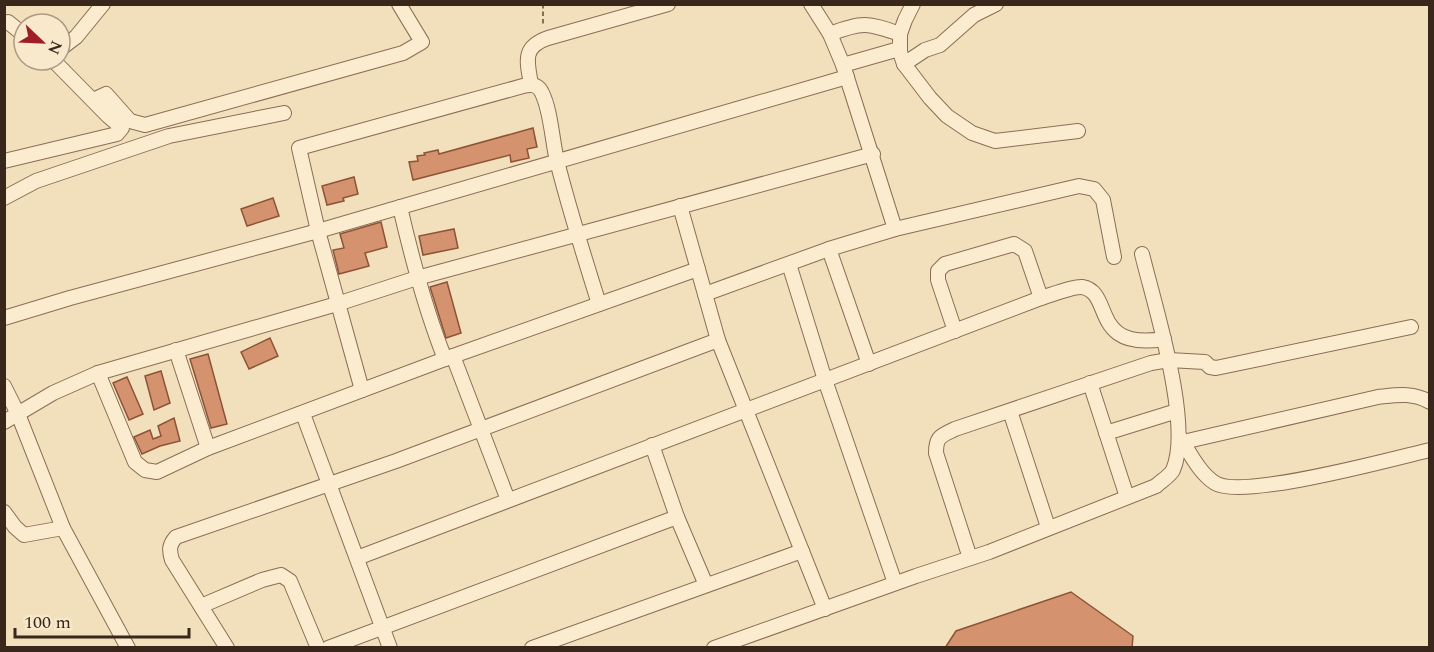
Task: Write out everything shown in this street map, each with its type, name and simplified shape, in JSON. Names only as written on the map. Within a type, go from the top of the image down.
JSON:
[{"type":"street","points":[[72,40],[103,4]]},
{"type":"street","points":[[93,100],[106,94],[130,120],[145,125],[403,53],[422,42],[399,4]]},
{"type":"street","points":[[531,84],[527,59],[529,51],[543,40],[668,4]]},
{"type":"street","points":[[811,4],[830,34],[845,71],[895,229]]},
{"type":"street","points":[[914,4],[900,34],[899,49],[904,64],[946,116],[972,133],[994,141],[1078,131]]},
{"type":"street","points":[[904,64],[925,50],[940,45],[974,15],[996,4]]},
{"type":"street","points":[[830,34],[851,25],[864,24],[884,27],[900,34]]},
{"type":"street","points":[[4,318],[69,298],[318,231],[557,160],[845,71],[899,49]]},
{"type":"street","points":[[4,161],[117,134],[122,128],[65,72]]},
{"type":"street","points":[[362,390],[337,304],[299,148],[531,84],[541,90],[545,100],[557,160],[599,304]]},
{"type":"street","points":[[4,198],[36,182],[169,136],[284,113]]},
{"type":"street","points":[[4,422],[69,385],[98,373],[337,304],[417,278],[873,154]]},
{"type":"street","points":[[705,294],[829,249],[895,229],[1085,186],[1094,189],[1102,200],[1114,256]]},
{"type":"street","points":[[680,206],[718,340],[825,609]]},
{"type":"street","points":[[400,207],[417,278],[432,326],[481,429],[508,500]]},
{"type":"street","points":[[955,331],[938,280],[938,271],[945,264],[1014,244],[1025,251],[1041,298]]},
{"type":"street","points":[[829,249],[869,364]]},
{"type":"street","points":[[714,648],[989,552],[1156,486],[1172,472],[1181,439],[1169,360],[1142,254]]},
{"type":"street","points":[[789,264],[825,380],[895,584]]},
{"type":"street","points":[[98,373],[132,455],[141,467],[150,472],[157,472],[208,448],[362,390],[698,269]]},
{"type":"street","points":[[357,558],[1041,298],[1080,287],[1094,295],[1110,326],[1119,336],[1133,341],[1164,339]]},
{"type":"street","points":[[970,558],[936,453],[936,442],[940,436],[1151,363],[1169,360],[1205,362],[1210,367],[1216,368],[1411,327]]},
{"type":"street","points":[[227,648],[172,560],[169,551],[170,543],[176,537],[481,429],[718,340]]},
{"type":"street","points":[[177,350],[208,448]]},
{"type":"street","points":[[1090,383],[1127,497]]},
{"type":"street","points":[[4,386],[18,414],[63,528],[128,648]]},
{"type":"street","points":[[1181,439],[1378,397],[1409,394],[1430,402]]},
{"type":"street","points":[[1010,411],[1048,527]]},
{"type":"street","points":[[1106,433],[1177,411]]},
{"type":"street","points":[[303,414],[390,648]]},
{"type":"street","points":[[1181,439],[1197,464],[1216,484],[1241,489],[1288,482],[1430,450]]},
{"type":"street","points":[[652,445],[677,518],[706,585]]},
{"type":"street","points":[[4,512],[24,535],[63,528]]},
{"type":"street","points":[[328,648],[677,518]]},
{"type":"street","points":[[532,648],[802,551]]},
{"type":"street","points":[[201,606],[262,580],[281,575],[290,581],[318,648]]},
{"type":"path","points":[[543,4],[543,40]]},
{"type":"building","points":[[533,128],[537,147],[527,149],[529,158],[511,162],[510,155],[413,180],[409,162],[418,161],[417,156],[438,150],[439,154]]},
{"type":"building","points":[[354,177],[358,194],[343,198],[344,201],[327,205],[322,186]]},
{"type":"building","points":[[273,198],[279,216],[247,226],[241,209]]},
{"type":"building","points":[[381,222],[387,247],[365,253],[369,266],[339,274],[333,250],[344,248],[340,234]]},
{"type":"building","points":[[454,229],[458,248],[423,255],[419,236]]},
{"type":"building","points":[[447,282],[461,333],[446,338],[430,287]]},
{"type":"building","points":[[270,338],[278,356],[249,369],[241,352]]},
{"type":"building","points":[[208,354],[227,424],[211,428],[190,359]]},
{"type":"building","points":[[161,371],[170,403],[154,410],[145,376]]},
{"type":"building","points":[[127,377],[143,414],[129,420],[113,383]]},
{"type":"building","points":[[174,418],[180,441],[142,454],[134,437],[150,430],[153,439],[161,436],[158,426]]},
{"type":"building","points":[[1071,592],[1133,636],[1132,648],[945,648],[956,631]]}]
